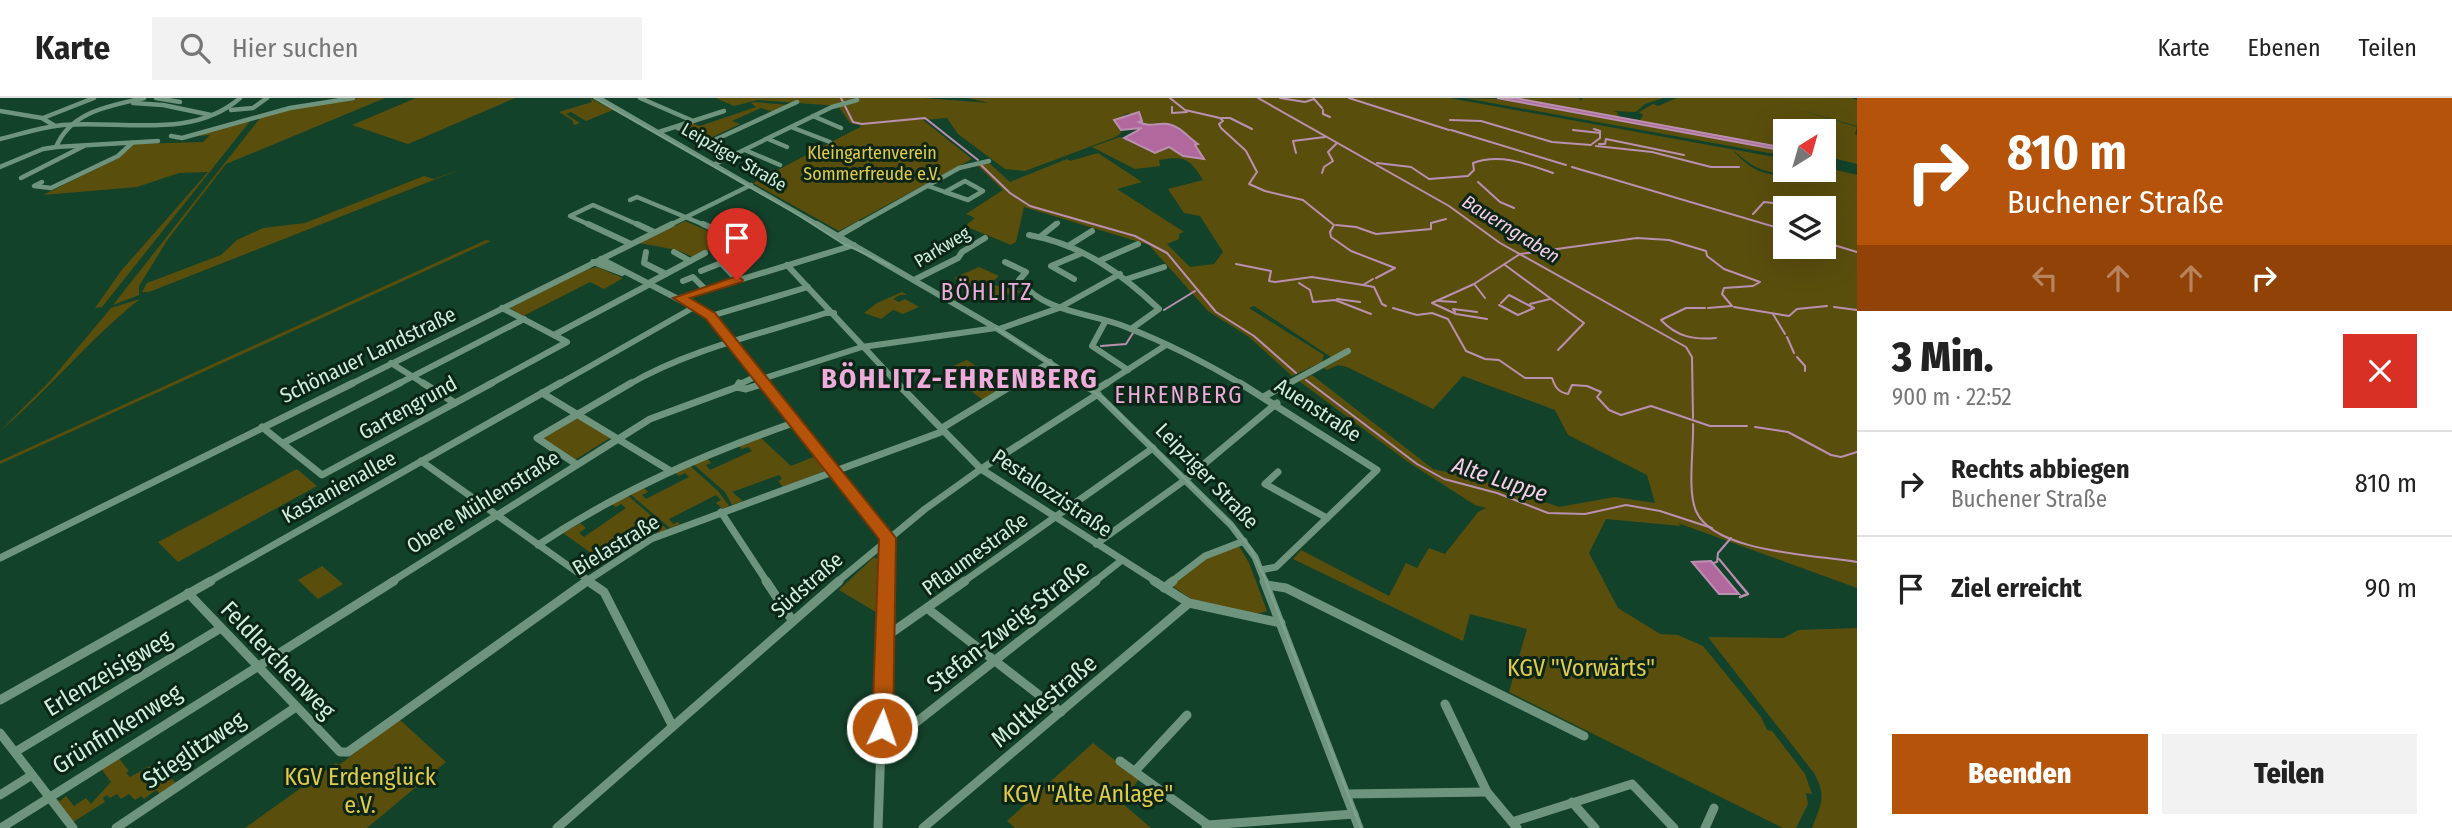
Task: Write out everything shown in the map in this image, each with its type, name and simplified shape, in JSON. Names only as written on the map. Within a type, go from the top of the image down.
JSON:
[{"type":"street","points":[[42,118],[94,98]]},
{"type":"street","points":[[56,146],[59,136],[69,124],[142,98]]},
{"type":"street","points":[[156,98],[180,102],[170,107]]},
{"type":"street","points":[[231,110],[240,98]]},
{"type":"street","points":[[0,139],[69,124],[180,125],[231,110],[253,108],[267,98]]},
{"type":"street","points":[[312,104],[318,98]]},
{"type":"street","points":[[180,125],[172,138],[214,130],[312,104],[353,98]]},
{"type":"street","name":"Leipziger Straße","points":[[598,98],[998,328],[1096,393],[1244,541],[1261,570],[1359,828]]},
{"type":"street","points":[[640,98],[661,104],[693,121]]},
{"type":"street","points":[[715,164],[813,116],[857,100]]},
{"type":"street","points":[[129,102],[211,115]]},
{"type":"street","points":[[676,127],[708,143],[797,102]]},
{"type":"street","points":[[0,111],[42,118],[58,125]]},
{"type":"street","points":[[659,132],[724,111]]},
{"type":"street","points":[[813,116],[841,128]]},
{"type":"street","points":[[791,127],[830,142]]},
{"type":"street","points":[[767,139],[787,147]]},
{"type":"street","points":[[0,167],[56,146],[158,141]]},
{"type":"street","points":[[42,182],[34,186],[51,188],[63,183],[118,156],[132,143]]},
{"type":"street","points":[[20,178],[74,153],[84,145]]},
{"type":"street","points":[[744,150],[780,165]]},
{"type":"street","points":[[0,160],[8,164]]},
{"type":"street","points":[[838,236],[964,165],[989,161]]},
{"type":"street","points":[[928,186],[945,192],[968,200],[983,191],[965,181],[945,192]]},
{"type":"street","name":"Schönauer Landstraße","points":[[0,558],[751,185]]},
{"type":"street","points":[[630,200],[637,197],[714,229]]},
{"type":"street","points":[[631,244],[570,216],[593,205],[654,232]]},
{"type":"street","points":[[1041,236],[1058,223]]},
{"type":"street","points":[[1068,246],[1092,231]]},
{"type":"street","points":[[1028,235],[1041,236],[1099,261],[1127,279],[1160,309],[1131,329]]},
{"type":"street","name":"Parkweg","points":[[914,280],[958,258],[962,252],[985,238]]},
{"type":"street","points":[[1099,261],[1138,244]]},
{"type":"street","points":[[680,298],[854,245]]},
{"type":"street","points":[[646,252],[645,263],[666,274]]},
{"type":"street","points":[[674,252],[690,261]]},
{"type":"street","points":[[502,308],[554,335],[705,253]]},
{"type":"street","points":[[1074,279],[1051,266],[1082,253]]},
{"type":"street","points":[[597,260],[680,298],[711,316],[888,538],[878,828]]},
{"type":"street","name":"Auenstraße","points":[[1005,262],[1026,272],[1019,280],[1024,289],[1059,308],[1082,317],[1131,329],[1166,345],[1277,402],[1377,470],[1276,567],[1261,570]]},
{"type":"street","points":[[701,271],[721,263],[737,280]]},
{"type":"street","name":"Pestalozzistraße","points":[[787,265],[834,313],[837,321],[981,468],[1189,603],[1281,623]]},
{"type":"street","points":[[1127,279],[1164,268]]},
{"type":"street","name":"Obere Mühlenstraße","points":[[257,665],[616,439],[664,412],[737,387],[746,389],[762,379],[862,347],[998,328],[1059,308],[1120,274]]},
{"type":"street","points":[[683,281],[693,277],[705,289]]},
{"type":"street","points":[[711,316],[808,287]]},
{"type":"street","name":"Kastanienallee","points":[[0,700],[696,306]]},
{"type":"street","points":[[576,464],[537,438],[650,372],[732,342],[826,313],[834,313]]},
{"type":"street","points":[[283,443],[524,319]]},
{"type":"street","points":[[1105,322],[1092,346],[1128,370]]},
{"type":"street","name":"Gartengrund","points":[[262,426],[322,475],[567,342],[554,335]]},
{"type":"street","name":"Südstraße","points":[[558,828],[672,725],[888,538],[981,468],[1166,345]]},
{"type":"street","points":[[1265,396],[1348,351]]},
{"type":"street","name":"Bielastraße","points":[[341,752],[348,752],[587,581],[651,539],[943,430],[1050,362]]},
{"type":"street","points":[[391,363],[455,402]]},
{"type":"street","points":[[542,393],[669,470]]},
{"type":"street","points":[[1097,544],[1185,480],[1277,402]]},
{"type":"street","points":[[538,545],[625,492],[669,470],[796,422]]},
{"type":"street","name":"Pflaumestraße","points":[[884,638],[1153,448]]},
{"type":"street","points":[[421,461],[604,592],[672,725]]},
{"type":"street","points":[[1278,472],[1265,484],[1326,518]]},
{"type":"street","points":[[721,512],[792,620]]},
{"type":"street","points":[[1164,588],[1205,556],[1244,541]]},
{"type":"street","name":"Stefan-Zweig-Straße","points":[[881,738],[900,735],[1122,560]]},
{"type":"street","points":[[1267,585],[1286,588],[1584,736]]},
{"type":"street","name":"Feldlerchenweg","points":[[188,593],[341,752]]},
{"type":"street","name":"Moltkestraße","points":[[923,828],[1189,603]]},
{"type":"street","points":[[928,609],[1061,712]]},
{"type":"street","name":"Erlenzeisigweg","points":[[15,752],[221,628]]},
{"type":"street","name":"Grünfinkenweg","points":[[1,828],[257,665]]},
{"type":"street","points":[[1445,704],[1487,792],[1515,825],[1572,802],[1632,784],[1674,828]]},
{"type":"street","name":"Stieglitzweg","points":[[116,828],[296,707]]},
{"type":"street","points":[[1136,770],[1187,715]]},
{"type":"street","points":[[0,733],[49,797],[68,827]]},
{"type":"street","points":[[1120,761],[1136,770],[1207,827],[1354,814]]},
{"type":"street","points":[[0,795],[32,775]]},
{"type":"street","points":[[1346,794],[1487,792]]},
{"type":"street","points":[[1572,802],[1595,828]]},
{"type":"street","points":[[1705,828],[1714,808]]},
{"type":"green space","points":[[359,98],[385,98],[226,164],[168,239],[139,286],[139,295],[113,305],[261,117],[285,110]]},
{"type":"green space","points":[[416,98],[515,98],[408,144],[352,125]]},
{"type":"green space","points":[[590,98],[613,110],[586,121],[571,112],[566,114],[580,123],[574,125],[572,120],[559,112],[592,102]]},
{"type":"green space","name":"Kleingartenverein Sommerfreude e.V.","points":[[716,98],[924,98],[989,103],[968,98],[1449,98],[1773,157],[1773,172],[1752,165],[1733,150],[1754,169],[1773,174],[1773,182],[1836,182],[1836,170],[1857,175],[1857,588],[1678,523],[1681,526],[1606,519],[1589,553],[1618,608],[1660,634],[1678,635],[1703,646],[1761,717],[1767,730],[1772,731],[1805,774],[1812,794],[1806,793],[1808,804],[1796,828],[1783,828],[1509,692],[1527,629],[1470,614],[1463,641],[1293,559],[1301,550],[1389,596],[1406,563],[1417,568],[1429,548],[1445,554],[1478,512],[1486,508],[1475,505],[1408,462],[1299,381],[1312,375],[1433,469],[1481,480],[1559,507],[1615,497],[1655,503],[1647,475],[1568,435],[1555,410],[1463,376],[1433,409],[1347,367],[1338,365],[1327,370],[1324,368],[1337,361],[1254,306],[1249,308],[1324,355],[1322,362],[1292,376],[1249,337],[1208,311],[1149,245],[1024,207],[1016,242],[1011,245],[965,226],[975,218],[966,214],[1003,190],[976,164],[988,162],[1010,182],[1067,159],[1070,161],[1098,153],[1142,182],[1117,189],[1184,232],[1179,234],[1179,239],[1167,244],[1190,267],[1214,264],[1223,252],[1200,216],[1184,213],[1168,189],[1203,180],[1190,163],[1181,159],[1168,159],[1159,160],[1160,166],[1135,169],[1092,147],[1120,137],[1153,153],[1172,147],[1138,144],[1124,138],[1143,129],[1203,158],[1194,145],[1154,126],[1147,126],[1128,113],[1119,118],[1129,118],[1120,134],[1113,138],[1025,171],[1005,169],[958,134],[947,118],[923,120],[972,159],[839,231],[753,183],[862,126],[850,123],[838,106],[758,100],[734,106]]},
{"type":"green space","points":[[1464,98],[1502,99],[1773,149],[1773,154]]},
{"type":"green space","points":[[1515,98],[1578,98],[1582,101],[1582,98],[1663,98],[1645,104],[1636,112],[1613,111],[1617,112],[1619,117],[1640,120],[1643,115],[1639,112],[1653,104],[1658,106],[1677,98],[1857,100],[1857,126],[1796,109],[1830,119],[1773,119],[1773,146]]},
{"type":"green space","points":[[751,103],[789,105],[774,112],[761,108],[732,121],[740,124],[704,141],[679,127],[692,123],[700,126],[756,107]]},
{"type":"green space","points":[[251,120],[102,307],[95,308],[121,271],[208,172],[179,173],[137,187],[43,195],[120,157],[134,144],[203,142],[210,135],[188,137]]},
{"type":"green space","points":[[1836,121],[1857,127],[1857,164],[1836,159]]},
{"type":"green space","points":[[464,168],[149,292],[142,292],[147,283],[221,255],[237,240],[263,228],[305,223],[424,176],[434,179]]},
{"type":"green space","points":[[685,221],[729,240],[695,258],[677,250],[639,243]]},
{"type":"green space","points":[[486,240],[491,241],[0,464],[0,461]]},
{"type":"green space","points":[[597,267],[623,278],[604,289],[590,282],[523,316],[510,308],[585,270]]},
{"type":"green space","points":[[979,267],[999,276],[990,284],[1023,292],[987,297],[954,278]]},
{"type":"green space","points":[[902,292],[907,295],[893,299],[899,302],[905,299],[919,307],[903,314],[893,310],[881,319],[864,313],[877,303]]},
{"type":"green space","points":[[140,299],[121,314],[0,431],[50,381],[111,308]]},
{"type":"green space","points":[[967,360],[986,373],[999,367],[1018,378],[983,400],[943,370]]},
{"type":"green space","points":[[576,417],[610,438],[573,461],[540,439]]},
{"type":"green space","points":[[761,438],[791,466],[816,456],[827,470],[783,487],[778,481],[782,479],[779,475],[732,492],[743,501],[732,505],[725,492],[692,463],[706,457],[711,463],[706,465],[710,470],[752,451],[748,447],[742,449],[739,446]]},
{"type":"green space","points":[[689,465],[718,491],[729,506],[723,509],[716,503],[721,500],[716,495],[669,519],[673,524],[680,524],[670,528],[630,494],[643,487],[648,492],[642,495],[646,499],[689,477],[685,473],[679,476],[674,471]]},
{"type":"green space","points":[[297,469],[317,486],[178,562],[158,542]]},
{"type":"green space","points":[[627,495],[667,529],[658,533],[656,532],[659,527],[654,523],[607,551],[611,556],[617,554],[605,563],[563,533],[580,523],[586,528],[579,533],[584,537],[626,508],[621,504],[616,507],[611,504]]},
{"type":"green space","points":[[1239,546],[1249,563],[1267,611],[1257,614],[1193,600],[1172,586],[1207,558]]},
{"type":"green space","points":[[874,557],[881,561],[879,614],[839,590]]},
{"type":"green space","points":[[322,566],[343,584],[318,599],[298,580]]},
{"type":"green space","name":"KGV \"Vorwärts\"","points":[[1857,628],[1857,828],[1812,828],[1821,800],[1814,773],[1708,637],[1784,638],[1798,630]]},
{"type":"green space","name":"KGV Erdenglück e.V.","points":[[399,719],[446,762],[367,828],[245,828],[336,763],[339,765]]},
{"type":"green space","name":"KGV \"Alte Anlage\"","points":[[1093,743],[1139,779],[1122,803],[1151,828],[1015,828],[1007,821]]},
{"type":"green space","points":[[117,756],[129,771],[126,773],[130,777],[150,766],[153,770],[145,775],[152,785],[169,774],[176,784],[160,794],[156,790],[144,799],[141,796],[135,800],[129,794],[121,799],[117,794],[110,798],[107,795],[103,798],[105,802],[73,822],[55,798],[60,801],[66,796],[74,806],[86,798],[91,804],[111,782],[100,767]]},
{"type":"shaded area","points":[[1497,98],[1515,98],[1773,146],[1773,149]]},
{"type":"shaded area","points":[[1139,112],[1142,121],[1139,122],[1147,125],[1168,124],[1180,130],[1198,144],[1195,145],[1204,159],[1183,156],[1169,147],[1155,153],[1124,138],[1142,128],[1121,130],[1114,120]]},
{"type":"shaded area","points":[[1711,561],[1739,594],[1719,594],[1692,562]]},
{"type":"waterway","points":[[841,98],[853,122],[862,124],[925,118],[978,160]]},
{"type":"waterway","points":[[1170,98],[1185,110],[1220,118],[1223,121],[1219,124],[1221,128],[1245,150]]},
{"type":"waterway","name":"Bauerngraben","points":[[1258,98],[1449,206],[1520,254]]},
{"type":"waterway","points":[[1280,98],[1305,102],[1314,99],[1322,108]]},
{"type":"waterway","points":[[1349,98],[1449,130]]},
{"type":"waterway","points":[[1172,107],[1172,113],[1187,112]]},
{"type":"waterway","points":[[1323,110],[1323,114],[1330,117]]},
{"type":"waterway","points":[[1222,118],[1230,118],[1252,129]]},
{"type":"waterway","points":[[1450,120],[1481,121],[1552,142],[1591,145]]},
{"type":"waterway","points":[[1594,129],[1600,133]]},
{"type":"waterway","points":[[1451,130],[1566,165]]},
{"type":"waterway","points":[[1573,130],[1600,133]]},
{"type":"waterway","points":[[1592,144],[1600,138],[1600,133]]},
{"type":"waterway","points":[[1296,153],[1293,141],[1325,137]]},
{"type":"waterway","points":[[1599,144],[1605,144],[1606,139],[1684,155]]},
{"type":"waterway","points":[[1322,173],[1324,167],[1333,161],[1328,152],[1337,143]]},
{"type":"waterway","points":[[1596,146],[1652,152],[1711,167],[1739,167]]},
{"type":"waterway","points":[[1246,151],[1257,172],[1249,184],[1265,191],[1303,200],[1334,225],[1330,232],[1331,237],[1351,251],[1395,268],[1376,278]]},
{"type":"waterway","points":[[1377,163],[1411,167],[1429,179],[1468,176],[1474,170],[1473,163],[1493,159],[1513,161],[1553,173]]},
{"type":"waterway","name":"Alte Luppe","points":[[981,165],[1010,193],[1030,206],[1135,236],[1167,253],[1216,312],[1254,336],[1296,373]]},
{"type":"waterway","points":[[1572,167],[1773,226]]},
{"type":"waterway","points":[[1478,182],[1500,202],[1514,208]]},
{"type":"waterway","points":[[1753,214],[1764,202],[1773,203]]},
{"type":"waterway","points":[[1336,225],[1356,227],[1376,234],[1431,229],[1431,223],[1446,219]]},
{"type":"waterway","points":[[1520,254],[1637,238],[1669,240],[1706,251],[1707,256],[1724,269],[1760,282],[1753,286],[1724,288],[1722,294],[1732,306],[1708,308]]},
{"type":"waterway","points":[[1836,246],[1857,252]]},
{"type":"waterway","points":[[1487,319],[1456,314],[1432,303],[1474,284],[1520,254]]},
{"type":"waterway","name":"Bauerngraben","points":[[1520,254],[1686,347],[1692,357],[1693,418]]},
{"type":"waterway","points":[[1236,264],[1271,271],[1269,281],[1275,282],[1312,277],[1363,285]]},
{"type":"waterway","points":[[1505,265],[1584,323],[1558,350]]},
{"type":"waterway","points":[[1363,285],[1373,279]]},
{"type":"waterway","points":[[1299,283],[1310,290],[1313,302],[1335,300],[1371,314]]},
{"type":"waterway","points":[[1363,285],[1374,287],[1382,304],[1386,306]]},
{"type":"waterway","points":[[1475,285],[1485,298]]},
{"type":"waterway","points":[[1164,310],[1195,291]]},
{"type":"waterway","points":[[1499,305],[1518,315],[1534,308],[1509,295],[1501,303]]},
{"type":"waterway","points":[[1337,299],[1360,302]]},
{"type":"waterway","points":[[1530,304],[1550,299]]},
{"type":"waterway","points":[[1439,301],[1456,302]]},
{"type":"waterway","points":[[1734,307],[1789,316],[1797,309],[1827,306]]},
{"type":"waterway","points":[[1834,307],[1857,310]]},
{"type":"waterway","points":[[1393,308],[1417,315],[1432,313],[1448,319],[1466,351],[1485,359],[1499,360],[1525,378],[1552,378],[1557,389],[1568,394],[1572,385],[1587,386],[1601,392],[1597,397],[1609,410],[1621,415],[1651,406],[1710,426],[1747,426]]},
{"type":"waterway","points":[[1705,308],[1686,308],[1661,320],[1686,336],[1716,338]]},
{"type":"waterway","points":[[1455,312],[1453,309],[1477,312]]},
{"type":"waterway","points":[[1773,314],[1785,334]]},
{"type":"waterway","points":[[1101,346],[1126,344],[1133,333]]},
{"type":"waterway","points":[[1787,337],[1794,353]]},
{"type":"waterway","points":[[1797,357],[1805,366],[1805,371]]},
{"type":"waterway","name":"Alte Luppe","points":[[1306,380],[1417,464],[1444,479],[1497,493],[1548,513],[1585,514],[1626,505],[1660,511],[1709,527]]},
{"type":"waterway","name":"Bauerngraben","points":[[1693,424],[1693,502],[1696,511],[1709,527]]},
{"type":"waterway","points":[[1755,427],[1788,432],[1831,455],[1841,457],[1857,452]]},
{"type":"waterway","name":"Bauerngraben","points":[[1709,527],[1730,539]]},
{"type":"waterway","points":[[1713,563],[1717,562],[1718,553],[1730,539]]},
{"type":"waterway","name":"Bauerngraben","points":[[1730,539],[1768,550],[1857,562]]},
{"type":"waterway","points":[[1719,559],[1738,582]]},
{"type":"waterway","points":[[1737,581],[1748,594],[1740,597]]},
{"type":"tram line","points":[[594,98],[795,213],[842,243],[889,265]]},
{"type":"tram line","points":[[996,328],[1103,398],[1232,525],[1251,549],[1267,582]]},
{"type":"tram line","points":[[1266,581],[1361,828]]},
{"type":"district","name":"BÖHLITZ","points":[[987,292]]},
{"type":"district","name":"BÖHLITZ-EHRENBERG","points":[[960,378]]},
{"type":"district","name":"EHRENBERG","points":[[1179,395]]},
{"type":"route","points":[[737,280],[680,298],[711,316],[888,538],[882,728]]}]
